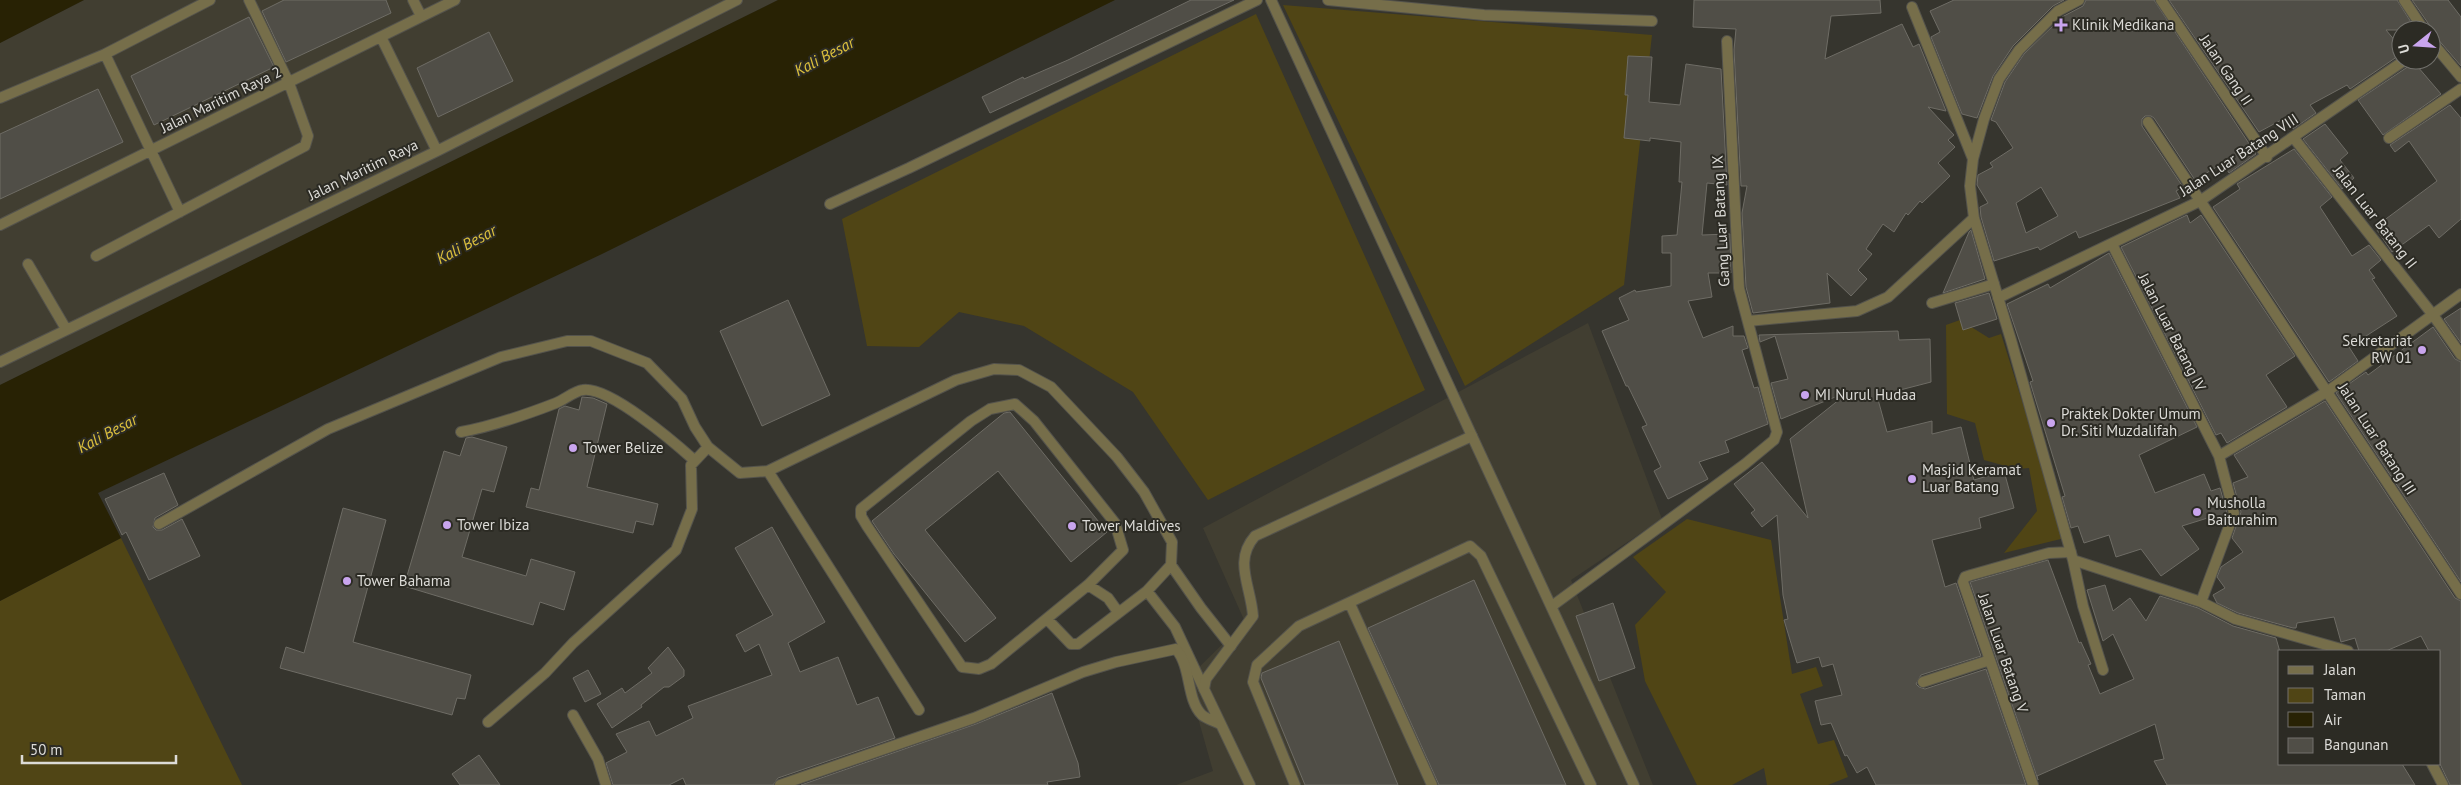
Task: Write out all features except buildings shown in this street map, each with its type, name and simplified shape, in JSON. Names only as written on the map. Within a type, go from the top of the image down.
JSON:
[{"type":"street","points":[[0,98],[105,54],[210,0]]},
{"type":"street","points":[[96,256],[304,146],[308,136],[290,83],[249,0]]},
{"type":"street","points":[[413,0],[421,16]]},
{"type":"street","name":"Jalan Maritim Raya 2","points":[[0,225],[455,0]]},
{"type":"street","name":"Jalan Maritim Raya","points":[[0,362],[437,151],[737,0]]},
{"type":"street","points":[[830,204],[909,168],[1257,0]]},
{"type":"street","points":[[1271,0],[1634,785]]},
{"type":"street","points":[[1328,0],[1484,15],[1652,21]]},
{"type":"street","points":[[2079,0],[2058,11],[2019,50],[1999,79],[1984,119],[1973,159],[1970,193],[1974,218],[2072,556],[2083,606],[2103,670]]},
{"type":"street","name":"Jalan Gang II","points":[[2161,0],[2267,157]]},
{"type":"street","points":[[2404,0],[2417,20]]},
{"type":"street","points":[[1912,7],[1973,159]]},
{"type":"street","points":[[381,38],[437,151]]},
{"type":"street","name":"Gang Luar Batang IX","points":[[1552,606],[1746,464],[1774,440],[1777,432],[1739,288],[1727,41]]},
{"type":"street","points":[[105,54],[180,212]]},
{"type":"street","points":[[2441,54],[2461,77]]},
{"type":"street","name":"Jalan Luar Batang VIII","points":[[1998,298],[2200,201],[2267,157],[2391,70]]},
{"type":"street","points":[[2389,138],[2461,89]]},
{"type":"street","name":"Jalan Luar Batang III","points":[[2148,122],[2328,391],[2380,475],[2461,594]]},
{"type":"street","name":"Jalan Luar Batang II","points":[[2293,137],[2433,315],[2461,355]]},
{"type":"street","points":[[1748,320],[1856,310],[1888,297],[1974,218]]},
{"type":"street","name":"Jalan Luar Batang IV","points":[[2112,244],[2219,456],[2234,513],[2201,602]]},
{"type":"street","points":[[28,264],[66,330]]},
{"type":"street","points":[[1932,303],[1994,284]]},
{"type":"street","points":[[2219,456],[2328,391],[2461,294]]},
{"type":"street","points":[[159,524],[328,429],[501,356],[567,341],[591,341],[647,363],[682,399],[695,427],[708,447],[740,474],[768,470],[956,380],[994,369],[1018,370],[1051,387],[1118,457],[1144,492],[1172,542],[1171,565],[1231,646]]},
{"type":"street","points":[[461,432],[494,426],[558,402],[583,390],[601,393],[655,426],[694,460]]},
{"type":"street","points":[[1015,404],[1034,421],[1115,523],[1123,550],[1088,585],[991,664],[979,669],[962,667],[867,526],[861,516],[860,509],[990,408],[1015,404]]},
{"type":"street","points":[[1204,689],[1206,679],[1252,616],[1244,561],[1246,547],[1255,536],[1472,436]]},
{"type":"street","points":[[488,722],[545,673],[573,643],[676,550],[692,509],[691,465],[708,447]]},
{"type":"street","points":[[768,470],[919,710]]},
{"type":"street","points":[[1295,785],[1253,682],[1257,665],[1299,626],[1350,604],[1470,546],[1481,556],[1590,785]]},
{"type":"street","name":"Jalan Luar Batang V","points":[[2033,785],[1964,587],[1965,578],[2049,553],[2072,556],[2201,602],[2235,618],[2345,650]]},
{"type":"street","points":[[1047,619],[1071,644],[1078,644],[1147,591],[1171,565]]},
{"type":"street","points":[[1088,585],[1108,598],[1118,612]]},
{"type":"street","points":[[1147,591],[1175,627],[1250,785]]},
{"type":"street","points":[[1350,604],[1432,785]]},
{"type":"street","points":[[780,785],[798,782],[974,718],[1083,672],[1116,662],[1176,650],[1183,658],[1195,704],[1203,715],[1220,724]]},
{"type":"street","points":[[1923,682],[1990,660]]},
{"type":"street","points":[[573,715],[598,759],[606,785]]},
{"type":"street","points":[[2433,765],[2443,785]]},
{"type":"shaded area","points":[[84,0],[778,0],[0,385],[0,43]]},
{"type":"shaded area","points":[[1588,323],[1662,519],[1571,580],[1653,785],[1176,785],[1213,771],[1187,679],[1245,622],[1203,528]]},
{"type":"green space","points":[[1283,5],[1652,35],[1624,285],[1465,386]]},
{"type":"green space","points":[[1256,14],[1425,390],[1208,500],[1133,392],[1024,326],[959,312],[919,347],[867,346],[842,219]]},
{"type":"green space","points":[[1960,320],[1989,338],[2001,334],[2065,538],[2004,553],[2037,511],[2029,468],[2017,469],[1984,460],[1975,423],[1947,414],[1946,325]]},
{"type":"green space","points":[[1687,519],[1771,540],[1792,674],[1816,667],[1823,686],[1800,694],[1818,744],[1834,740],[1848,777],[1828,785],[1767,785],[1764,768],[1732,785],[1697,785],[1645,681],[1635,625],[1666,592],[1633,557]]},
{"type":"green space","points":[[121,538],[242,785],[0,785],[0,601]]},
{"type":"water","points":[[0,0],[84,0],[0,43]]},
{"type":"water","name":"Kali Besar","points":[[778,0],[1115,0],[602,254],[98,493],[121,538],[0,601],[0,385]]},
{"type":"place","name":"Klinik Medikana","points":[[2061,25]]},
{"type":"place","name":"Sekretariat RW 01","points":[[2422,350]]},
{"type":"place","name":"MI Nurul Hudaa","points":[[1805,395]]},
{"type":"place","name":"Praktek Dokter Umum Dr. Siti Muzdalifah","points":[[2051,423]]},
{"type":"place","name":"Tower Belize","points":[[573,448]]},
{"type":"place","name":"Masjid Keramat Luar Batang","points":[[1912,479]]},
{"type":"place","name":"Musholla Baiturahim","points":[[2197,512]]},
{"type":"place","name":"Tower Ibiza","points":[[447,525]]},
{"type":"place","name":"Tower Maldives","points":[[1072,526]]},
{"type":"place","name":"Tower Bahama","points":[[347,581]]}]
